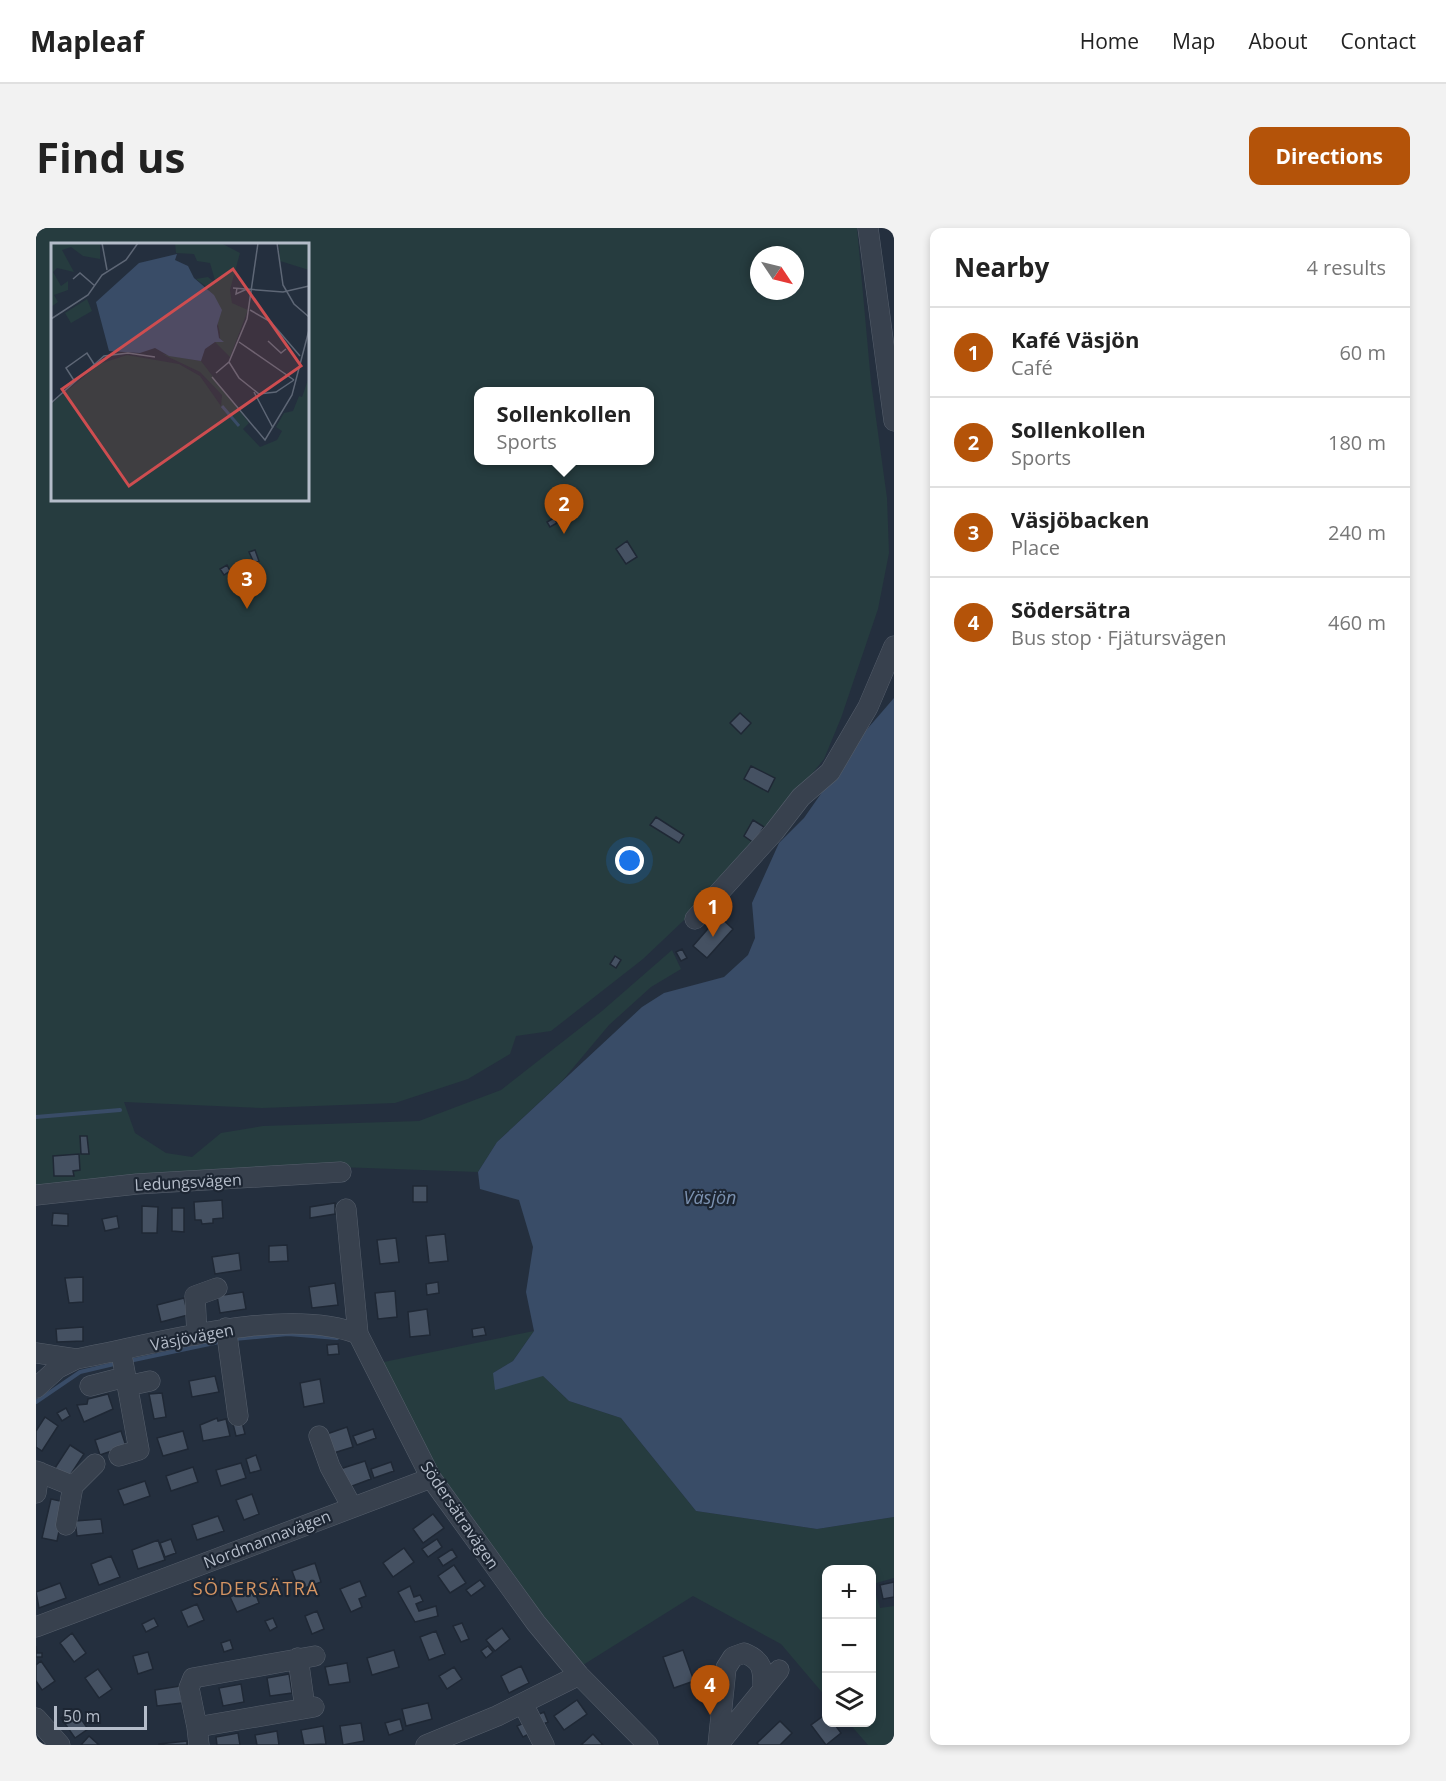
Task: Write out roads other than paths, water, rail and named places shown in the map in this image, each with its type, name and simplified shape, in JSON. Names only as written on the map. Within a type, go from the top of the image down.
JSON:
[{"type":"street","points":[[868,228],[888,337],[894,421]]},
{"type":"street","points":[[694,919],[842,755],[868,707],[894,646]]},
{"type":"street","name":"Ledungsvägen","points":[[36,1195],[137,1184],[340,1172]]},
{"type":"street","name":"Södersätravägen","points":[[346,1209],[358,1334],[431,1478],[536,1623],[579,1675],[648,1745]]},
{"type":"street","points":[[197,1335],[195,1296],[217,1288]]},
{"type":"street","name":"Väsjövägen","points":[[36,1388],[58,1368],[76,1359],[226,1328],[284,1325],[329,1326],[358,1334]]},
{"type":"street","points":[[226,1328],[238,1416]]},
{"type":"street","points":[[119,1456],[139,1450],[121,1351]]},
{"type":"street","points":[[36,1353],[76,1359]]},
{"type":"street","points":[[90,1386],[150,1381]]},
{"type":"street","points":[[319,1436],[330,1467],[352,1508]]},
{"type":"street","points":[[66,1525],[73,1486],[95,1464]]},
{"type":"street","points":[[36,1493],[38,1472],[73,1486]]},
{"type":"street","name":"Nordmannavägen","points":[[36,1627],[431,1478]]},
{"type":"street","points":[[718,1745],[726,1668],[733,1657],[744,1653],[757,1658],[763,1668],[763,1690]]},
{"type":"street","points":[[306,1657],[309,1708],[198,1736],[189,1688],[193,1678],[306,1657]]},
{"type":"street","points":[[718,1745],[779,1670]]},
{"type":"street","points":[[426,1745],[523,1704],[579,1675]]},
{"type":"street","points":[[523,1704],[544,1745]]},
{"type":"street","points":[[36,1718],[60,1745]]},
{"type":"water","name":"Väsjön","points":[[894,698],[894,1517],[817,1529],[696,1511],[621,1418],[569,1401],[543,1376],[495,1390],[493,1373],[513,1361],[534,1331],[526,1292],[533,1247],[519,1200],[480,1189],[478,1172],[497,1142],[642,1007],[664,993],[724,977],[748,955],[755,938],[752,903],[779,843],[804,818],[862,735]]},
{"type":"waterway","points":[[36,1117],[120,1110]]},
{"type":"waterway","points":[[234,1339],[288,1334],[337,1338]]},
{"type":"waterway","points":[[129,1361],[219,1342]]},
{"type":"waterway","points":[[36,1402],[80,1372],[114,1364]]},
{"type":"place","name":"Sollenkollen","points":[[564,534]]},
{"type":"place","name":"Väsjöbacken","points":[[247,609]]},
{"type":"place","name":"Kafé Väsjön","points":[[713,937]]},
{"type":"place","name":"Södersätra","points":[[710,1715]]},
{"type":"district","name":"SÖDERSÄTRA","points":[[256,1588]]}]
